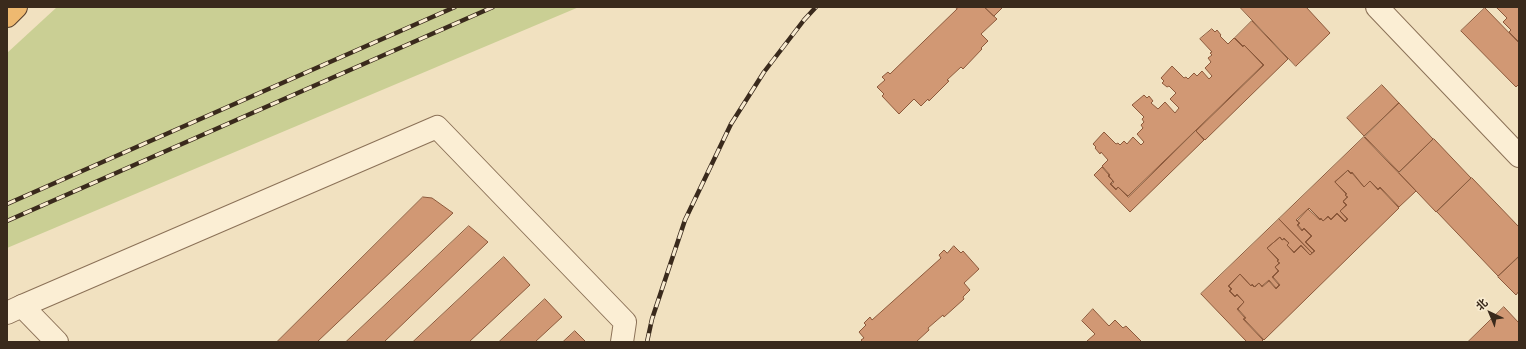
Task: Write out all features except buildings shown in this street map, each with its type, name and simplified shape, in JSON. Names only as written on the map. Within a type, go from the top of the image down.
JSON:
[{"type":"highway","points":[[7,16],[16,7]]},
{"type":"street","points":[[1377,7],[1519,156]]},
{"type":"street","points":[[57,342],[15,310],[437,127],[624,322],[622,342]]},
{"type":"green space","points":[[57,7],[579,7],[7,248],[7,53]]},
{"type":"railway","points":[[7,204],[455,7]]},
{"type":"railway","points":[[7,221],[493,7]]},
{"type":"railway","points":[[647,342],[652,319],[685,220],[731,124],[764,72],[804,20],[816,7]]}]
